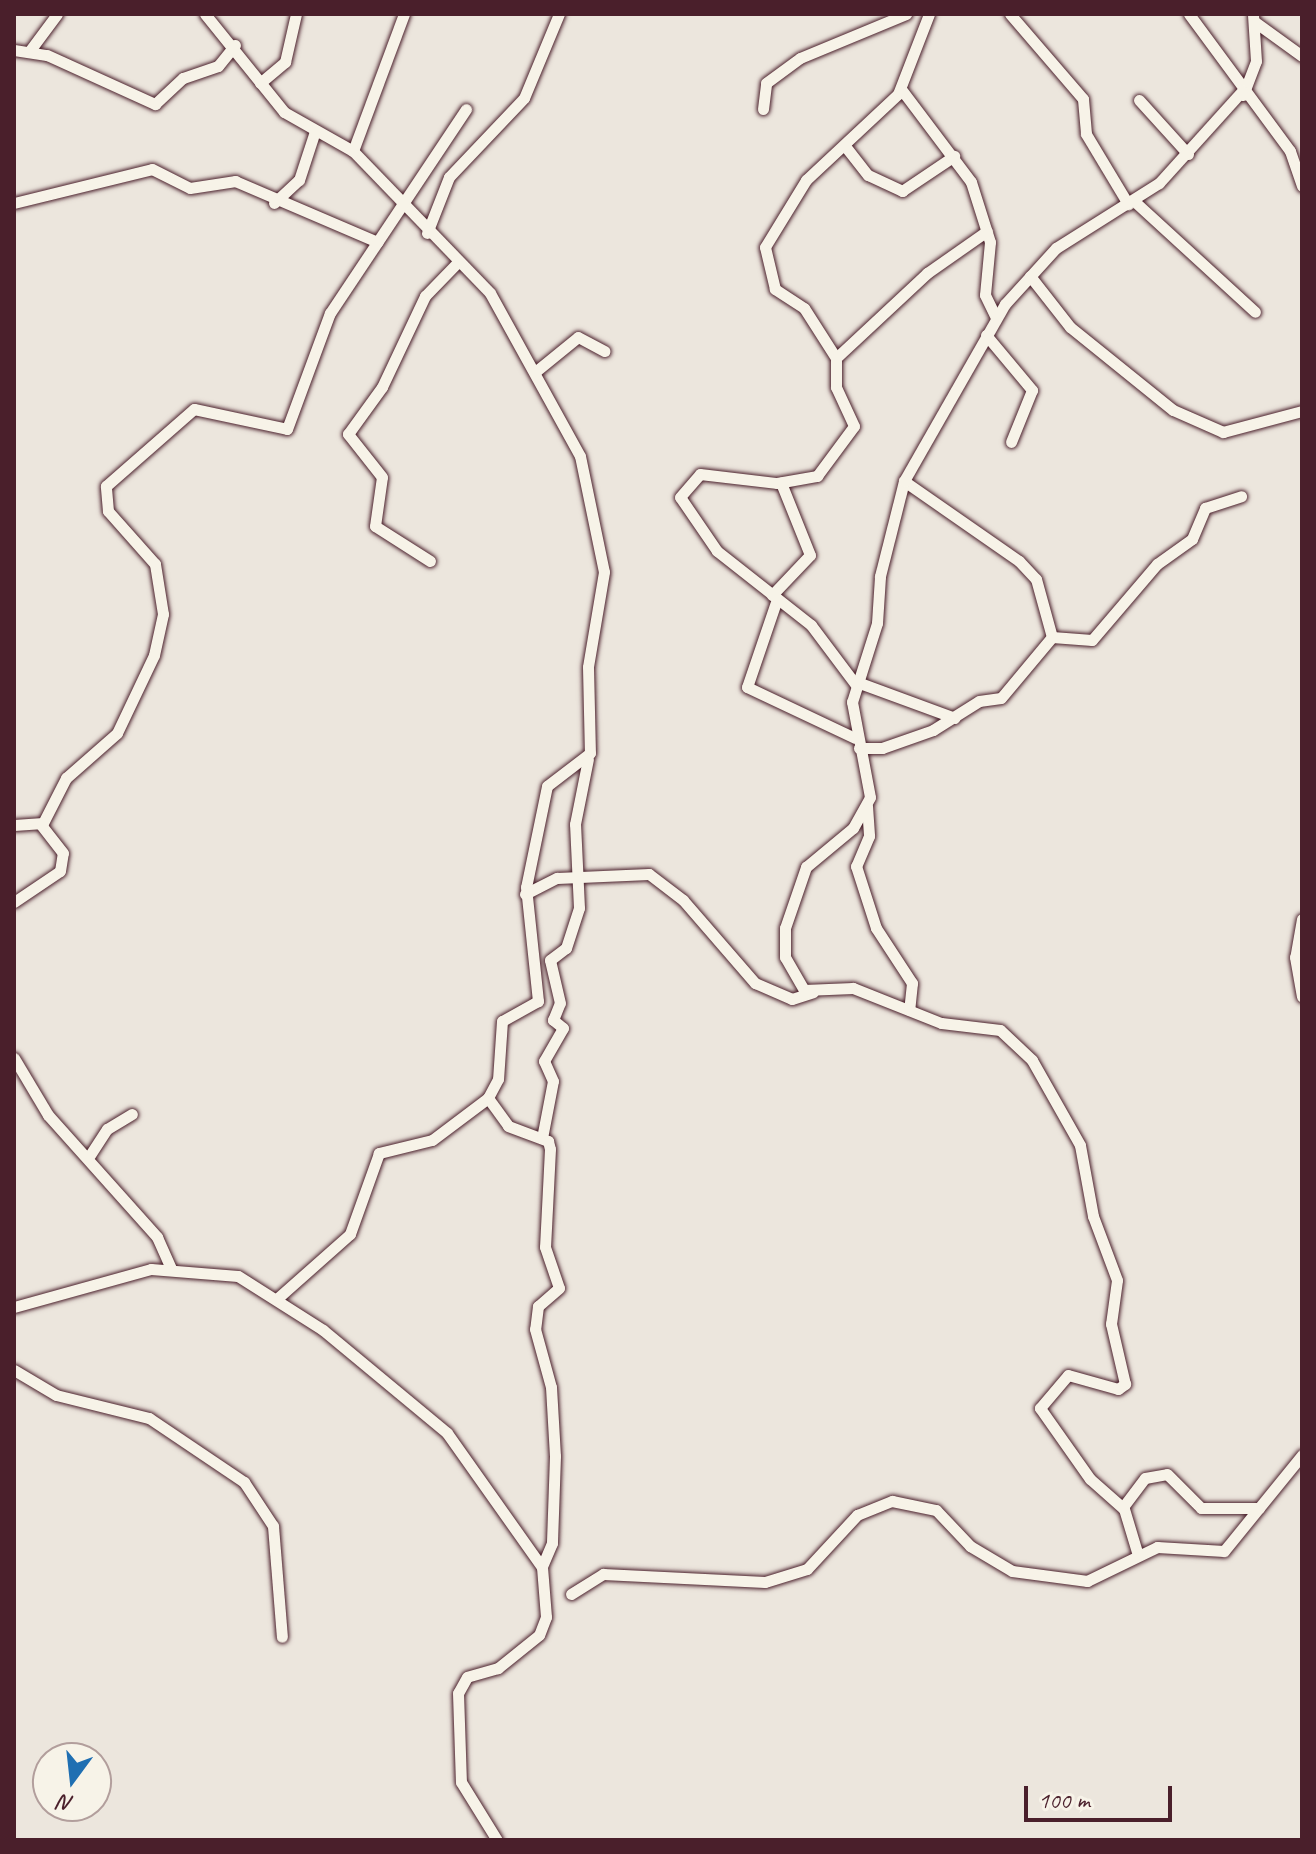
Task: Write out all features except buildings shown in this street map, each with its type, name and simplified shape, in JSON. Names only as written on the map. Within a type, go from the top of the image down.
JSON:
[{"type":"street","points":[[31,49],[57,14]]},
{"type":"street","points":[[205,14],[235,45],[284,112],[353,151],[402,210],[490,293],[580,456],[604,572],[588,667],[595,722],[575,824],[579,908],[570,939],[550,960],[560,1003],[553,1018],[563,1028],[544,1061],[553,1081],[542,1138],[551,1159],[545,1247],[559,1288],[538,1306],[535,1329],[551,1387],[555,1456],[552,1543],[542,1567],[546,1617],[539,1635],[498,1668],[467,1677],[458,1693],[461,1782],[497,1840]]},
{"type":"street","points":[[260,83],[285,62],[296,14]]},
{"type":"street","points":[[353,151],[404,14]]},
{"type":"street","points":[[427,233],[449,177],[524,98],[559,14]]},
{"type":"street","points":[[763,109],[766,83],[800,58],[906,14]]},
{"type":"street","points":[[929,14],[901,89],[845,146],[806,180],[764,250],[775,289],[804,308],[836,358],[850,437],[817,476],[781,483],[700,474],[680,497],[717,551],[811,625],[856,684],[955,718]]},
{"type":"street","points":[[1010,14],[1083,99],[1086,134],[1131,202],[1255,312]]},
{"type":"street","points":[[1189,14],[1242,93],[1290,151],[1302,186]]},
{"type":"street","points":[[1201,14],[1207,37]]},
{"type":"street","points":[[1254,18],[1302,56]]},
{"type":"street","points":[[909,1010],[912,983],[876,928],[856,866],[869,836],[857,743],[856,684],[877,623],[893,507],[904,481],[996,318],[1030,276],[1056,248],[1131,202],[1188,154],[1242,93],[1256,61],[1254,18]]},
{"type":"street","points":[[14,50],[31,49],[155,104],[183,78],[218,66],[235,45]]},
{"type":"street","points":[[901,89],[954,156],[987,231],[985,295],[996,318]]},
{"type":"street","points":[[1139,100],[1188,154]]},
{"type":"street","points":[[41,825],[66,778],[117,733],[161,625],[151,551],[108,511],[106,486],[194,409],[287,429],[330,313],[402,210],[466,109]]},
{"type":"street","points":[[274,203],[294,190],[315,131]]},
{"type":"street","points":[[845,146],[868,175],[902,191],[954,156]]},
{"type":"street","points":[[14,203],[152,169],[190,188],[222,177],[274,203],[334,219],[377,242]]},
{"type":"street","points":[[836,358],[927,273],[987,231]]},
{"type":"street","points":[[430,561],[375,526],[382,477],[348,434],[382,387],[425,296],[458,262]]},
{"type":"street","points":[[1030,276],[1070,327],[1173,410],[1223,432],[1302,411]]},
{"type":"street","points":[[986,335],[1032,390],[1011,442]]},
{"type":"street","points":[[535,372],[578,337],[604,351]]},
{"type":"street","points":[[904,481],[1019,561],[1036,579],[1052,637]]},
{"type":"street","points":[[781,483],[810,555],[774,597],[747,687],[857,743],[882,748],[955,718],[979,701],[1001,698],[1052,637]]},
{"type":"street","points":[[1052,637],[1092,640],[1157,564],[1192,539],[1205,508],[1241,496]]},
{"type":"street","points":[[278,1298],[350,1234],[379,1153],[432,1140],[488,1098],[498,1079],[502,1021],[539,995],[525,894],[547,786],[588,759]]},
{"type":"street","points":[[814,992],[794,979],[785,957],[789,911],[806,867],[853,828],[867,805]]},
{"type":"street","points":[[14,825],[41,825]]},
{"type":"street","points":[[14,902],[60,871],[63,853],[41,825]]},
{"type":"street","points":[[525,894],[577,875],[651,875],[755,983],[795,1000],[814,992],[853,988],[909,1010],[1009,1033],[1026,1050],[1080,1145],[1093,1216],[1117,1280],[1111,1324],[1125,1384],[1118,1389],[1068,1375],[1040,1408],[1090,1479],[1123,1507],[1137,1552]]},
{"type":"street","points":[[1302,919],[1295,957],[1302,996]]},
{"type":"street","points":[[14,1058],[41,1105],[90,1155],[157,1237],[171,1269]]},
{"type":"street","points":[[488,1098],[508,1126],[542,1138]]},
{"type":"street","points":[[90,1155],[107,1129],[132,1114]]},
{"type":"street","points":[[14,1307],[171,1269],[238,1276],[278,1298],[447,1433],[542,1567]]},
{"type":"street","points":[[14,1370],[56,1395],[149,1418],[244,1482],[273,1526],[282,1637]]},
{"type":"street","points":[[571,1594],[603,1574],[765,1582],[807,1569],[857,1515],[892,1501],[936,1510],[981,1555],[1037,1579],[1087,1581],[1137,1552],[1224,1551],[1302,1455]]},
{"type":"street","points":[[1123,1507],[1145,1478],[1167,1474],[1201,1508],[1259,1508]]}]
